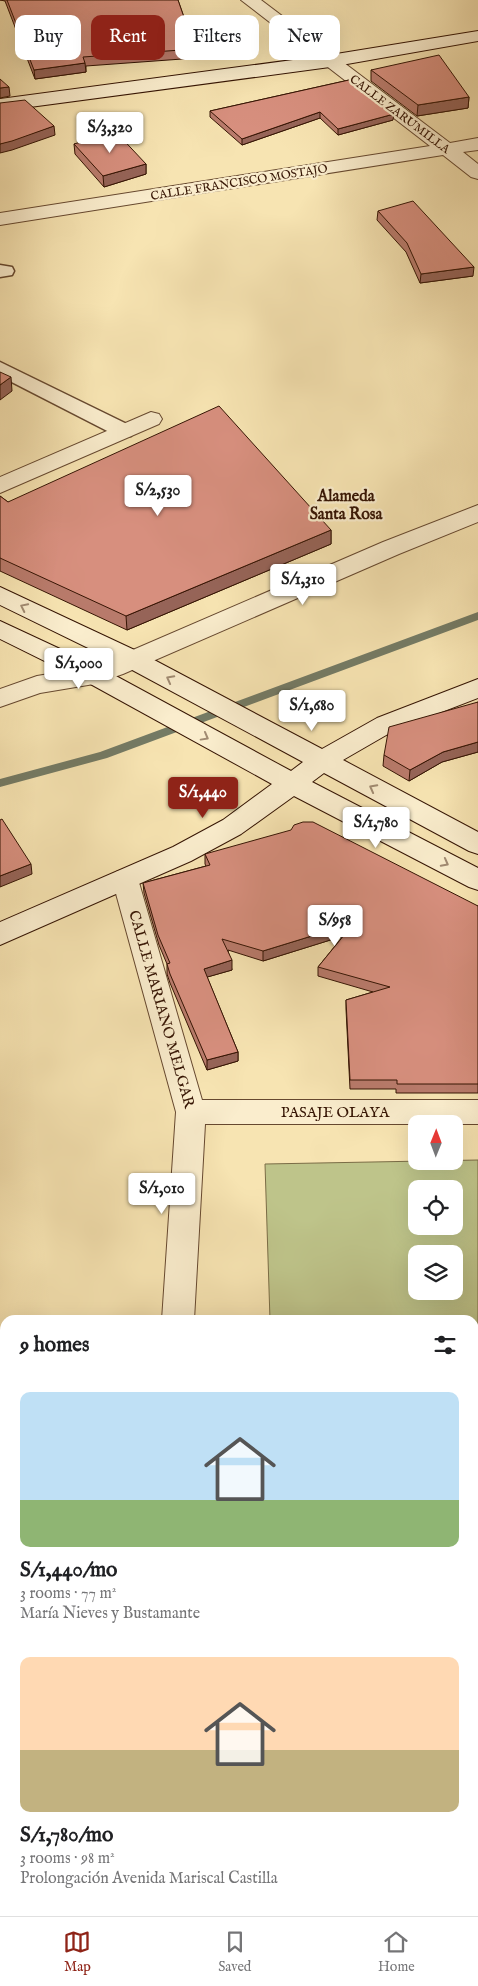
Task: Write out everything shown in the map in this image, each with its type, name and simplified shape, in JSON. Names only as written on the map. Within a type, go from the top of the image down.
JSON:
[{"type":"street","name":"CALLE ZARUMILLA","points":[[250,0],[270,15]]},
{"type":"street","points":[[340,58],[478,36]]},
{"type":"street","name":"CALLE ZARUMILLA","points":[[330,60],[478,173]]},
{"type":"street","points":[[0,105],[330,60]]},
{"type":"street","name":"CALLE FRANCISCO MOSTAJO","points":[[0,219],[478,144]]},
{"type":"street","points":[[0,486],[151,419]]},
{"type":"street","points":[[0,698],[37,685],[113,667],[391,548],[478,513]]},
{"type":"street","points":[[0,595],[113,667],[174,719],[236,754],[294,782],[478,880]]},
{"type":"street","points":[[0,629],[213,702],[478,844]]},
{"type":"street","points":[[0,934],[182,854],[232,826],[323,761],[386,724],[478,688]]},
{"type":"street","name":"CALLE MARIANO MELGAR","points":[[126,879],[192,1112],[178,1315]]},
{"type":"street","name":"PASAJE OLAYA","points":[[192,1112],[478,1112]]},
{"type":"lane","points":[[0,368],[124,431]]},
{"type":"green space","points":[[463,1160],[478,1160],[478,1315],[270,1315],[265,1164],[408,1161],[408,1170],[463,1170]]},
{"type":"building","points":[[7,0],[178,0],[183,15],[175,15],[175,50],[165,51],[165,15],[91,15],[91,56],[83,57],[85,63],[34,70],[30,60],[81,60],[81,15],[15,15],[15,21]]},
{"type":"building","points":[[439,55],[469,97],[418,105],[371,70]]},
{"type":"building","points":[[0,79],[9,87],[0,88]]},
{"type":"building","points":[[349,80],[394,114],[338,129],[320,112],[242,139],[210,111]]},
{"type":"building","points":[[25,100],[54,126],[0,144],[0,103]]},
{"type":"building","points":[[116,132],[146,164],[103,176],[74,144]]},
{"type":"building","points":[[413,201],[474,267],[421,274],[407,243],[378,211]]},
{"type":"building","points":[[0,372],[11,377],[0,385]]},
{"type":"building","points":[[219,406],[331,530],[126,616],[0,558],[0,496],[8,502]]},
{"type":"building","points":[[478,702],[478,742],[443,752],[410,770],[384,755],[389,727]]},
{"type":"building","points":[[2,819],[31,864],[0,876],[0,820]]},
{"type":"building","points":[[303,822],[313,822],[478,906],[478,1084],[397,1084],[397,1080],[350,1080],[346,1000],[390,987],[318,967],[354,923],[263,951],[222,939],[232,960],[204,969],[238,1052],[207,1060],[170,974],[167,964],[170,963],[158,935],[143,883],[210,865],[205,854],[291,830],[294,825]]},
{"type":"waterway","points":[[0,783],[103,755],[478,616]]},
{"type":"district","name":"Alameda Santa Rosa","points":[[346,504]]}]
